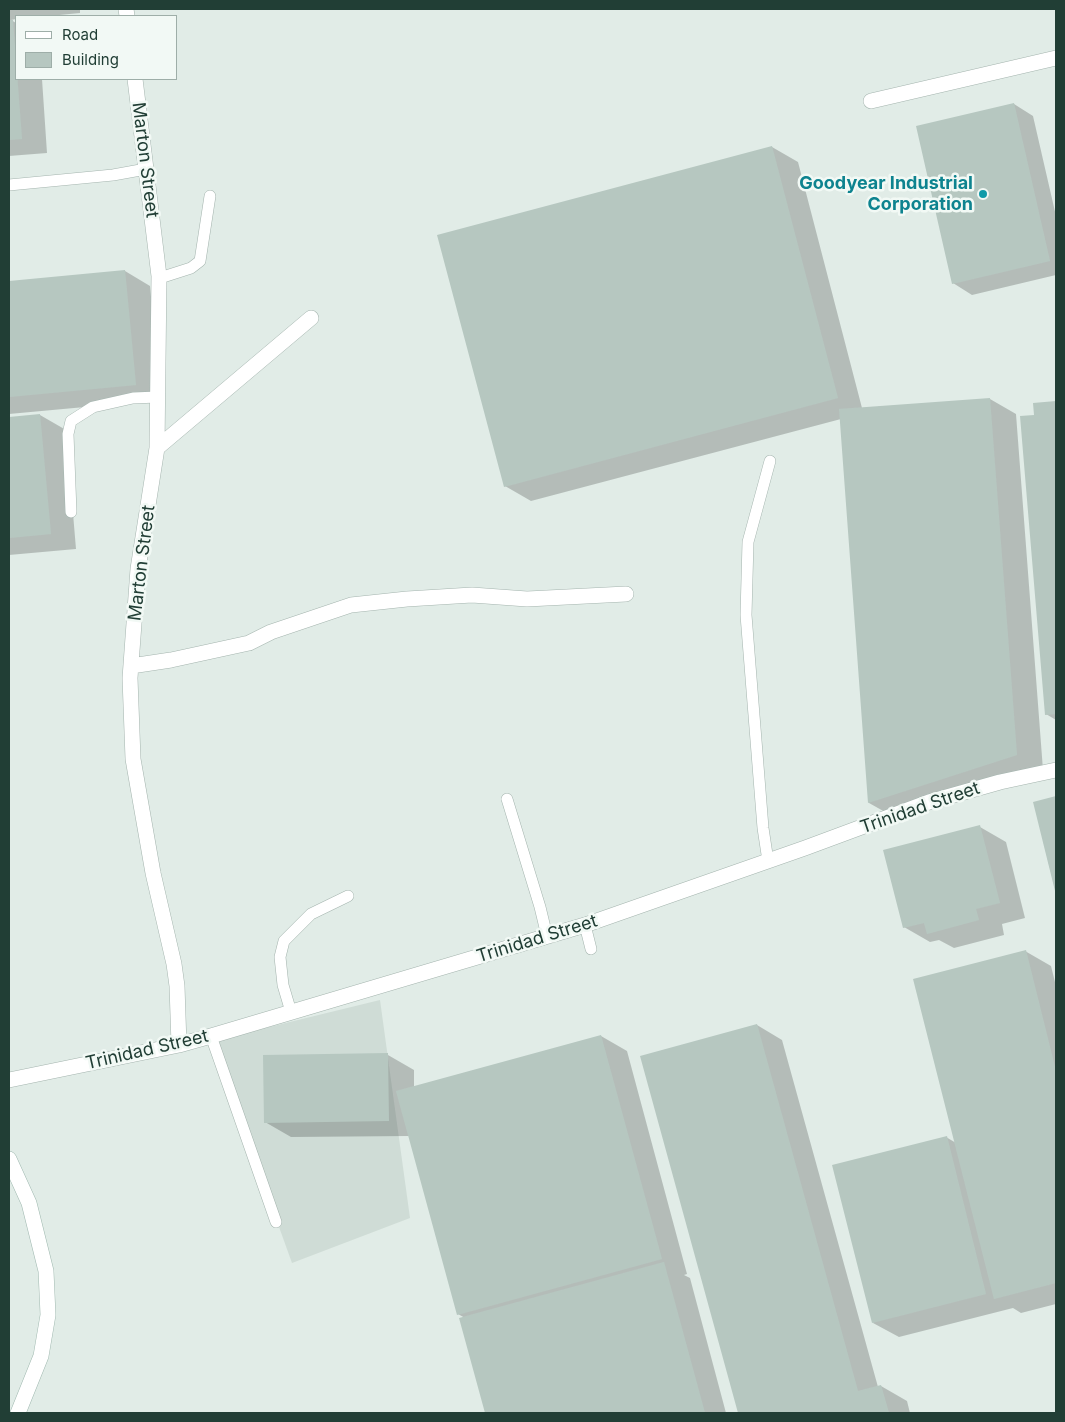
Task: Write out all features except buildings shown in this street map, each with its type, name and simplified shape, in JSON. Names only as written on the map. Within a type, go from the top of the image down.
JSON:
[{"type":"street","points":[[871,101],[1056,58]]},
{"type":"street","name":"Marton Street","points":[[135,80],[159,276],[157,448],[138,569],[130,678],[133,759],[154,873],[174,964],[177,986],[179,1045]]},
{"type":"street","points":[[157,448],[311,318]]},
{"type":"street","points":[[131,666],[172,660],[248,642],[270,632],[351,605],[407,599],[472,596],[528,599],[626,594]]},
{"type":"street","name":"Trinidad Street","points":[[9,1080],[179,1045],[211,1036],[584,925],[768,861],[929,802],[1000,782],[1056,770]]},
{"type":"street","points":[[9,1159],[29,1203],[44,1263],[48,1315],[41,1356],[18,1413]]},
{"type":"lane","points":[[9,185],[113,175],[146,169]]},
{"type":"lane","points":[[159,276],[166,276],[191,268],[200,261],[210,196]]},
{"type":"lane","points":[[71,512],[68,434],[71,421],[93,407],[134,398],[158,397]]},
{"type":"lane","points":[[768,861],[763,828],[746,615],[748,542],[770,460]]},
{"type":"lane","points":[[507,799],[547,936]]},
{"type":"lane","points":[[290,1012],[283,985],[280,957],[284,941],[311,914],[348,896]]},
{"type":"lane","points":[[584,925],[591,949]]},
{"type":"lane","points":[[211,1036],[276,1222]]},
{"type":"shaded area","points":[[380,1000],[410,1218],[292,1263],[212,1041]]},
{"type":"place","name":"Goodyear Industrial Corporation","points":[[983,194]]}]
